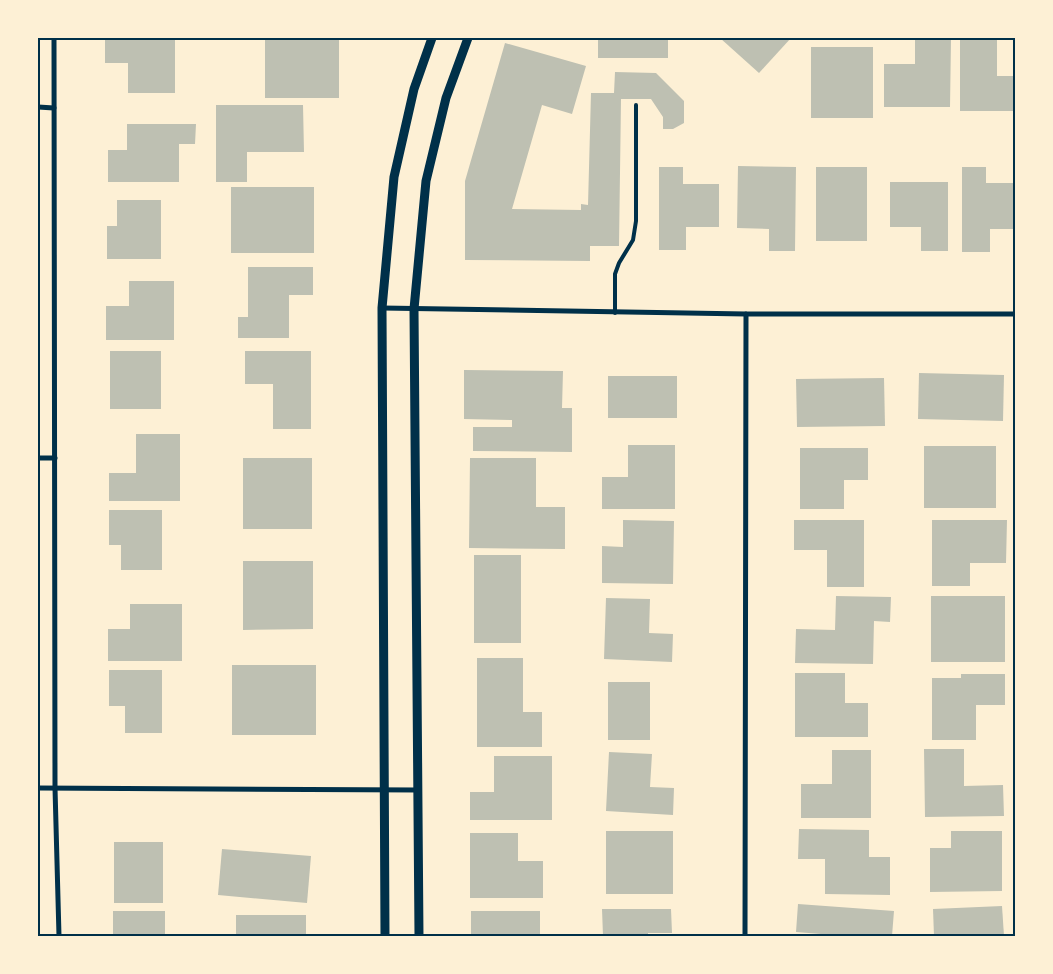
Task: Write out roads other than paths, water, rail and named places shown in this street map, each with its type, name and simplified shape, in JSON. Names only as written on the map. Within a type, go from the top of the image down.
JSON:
[{"type":"street","points":[[54,38],[55,788],[59,936]]},
{"type":"street","points":[[384,936],[382,308],[394,178],[414,89],[432,38]]},
{"type":"street","points":[[419,936],[414,309],[426,181],[446,98],[468,38]]},
{"type":"street","points":[[38,107],[54,108]]},
{"type":"street","points":[[382,308],[615,313],[1016,314]]},
{"type":"street","points":[[745,936],[746,314]]},
{"type":"street","points":[[38,458],[55,458]]},
{"type":"street","points":[[38,788],[418,790]]},
{"type":"lane","points":[[615,313],[615,274],[619,263],[633,240],[636,221],[636,105]]}]
